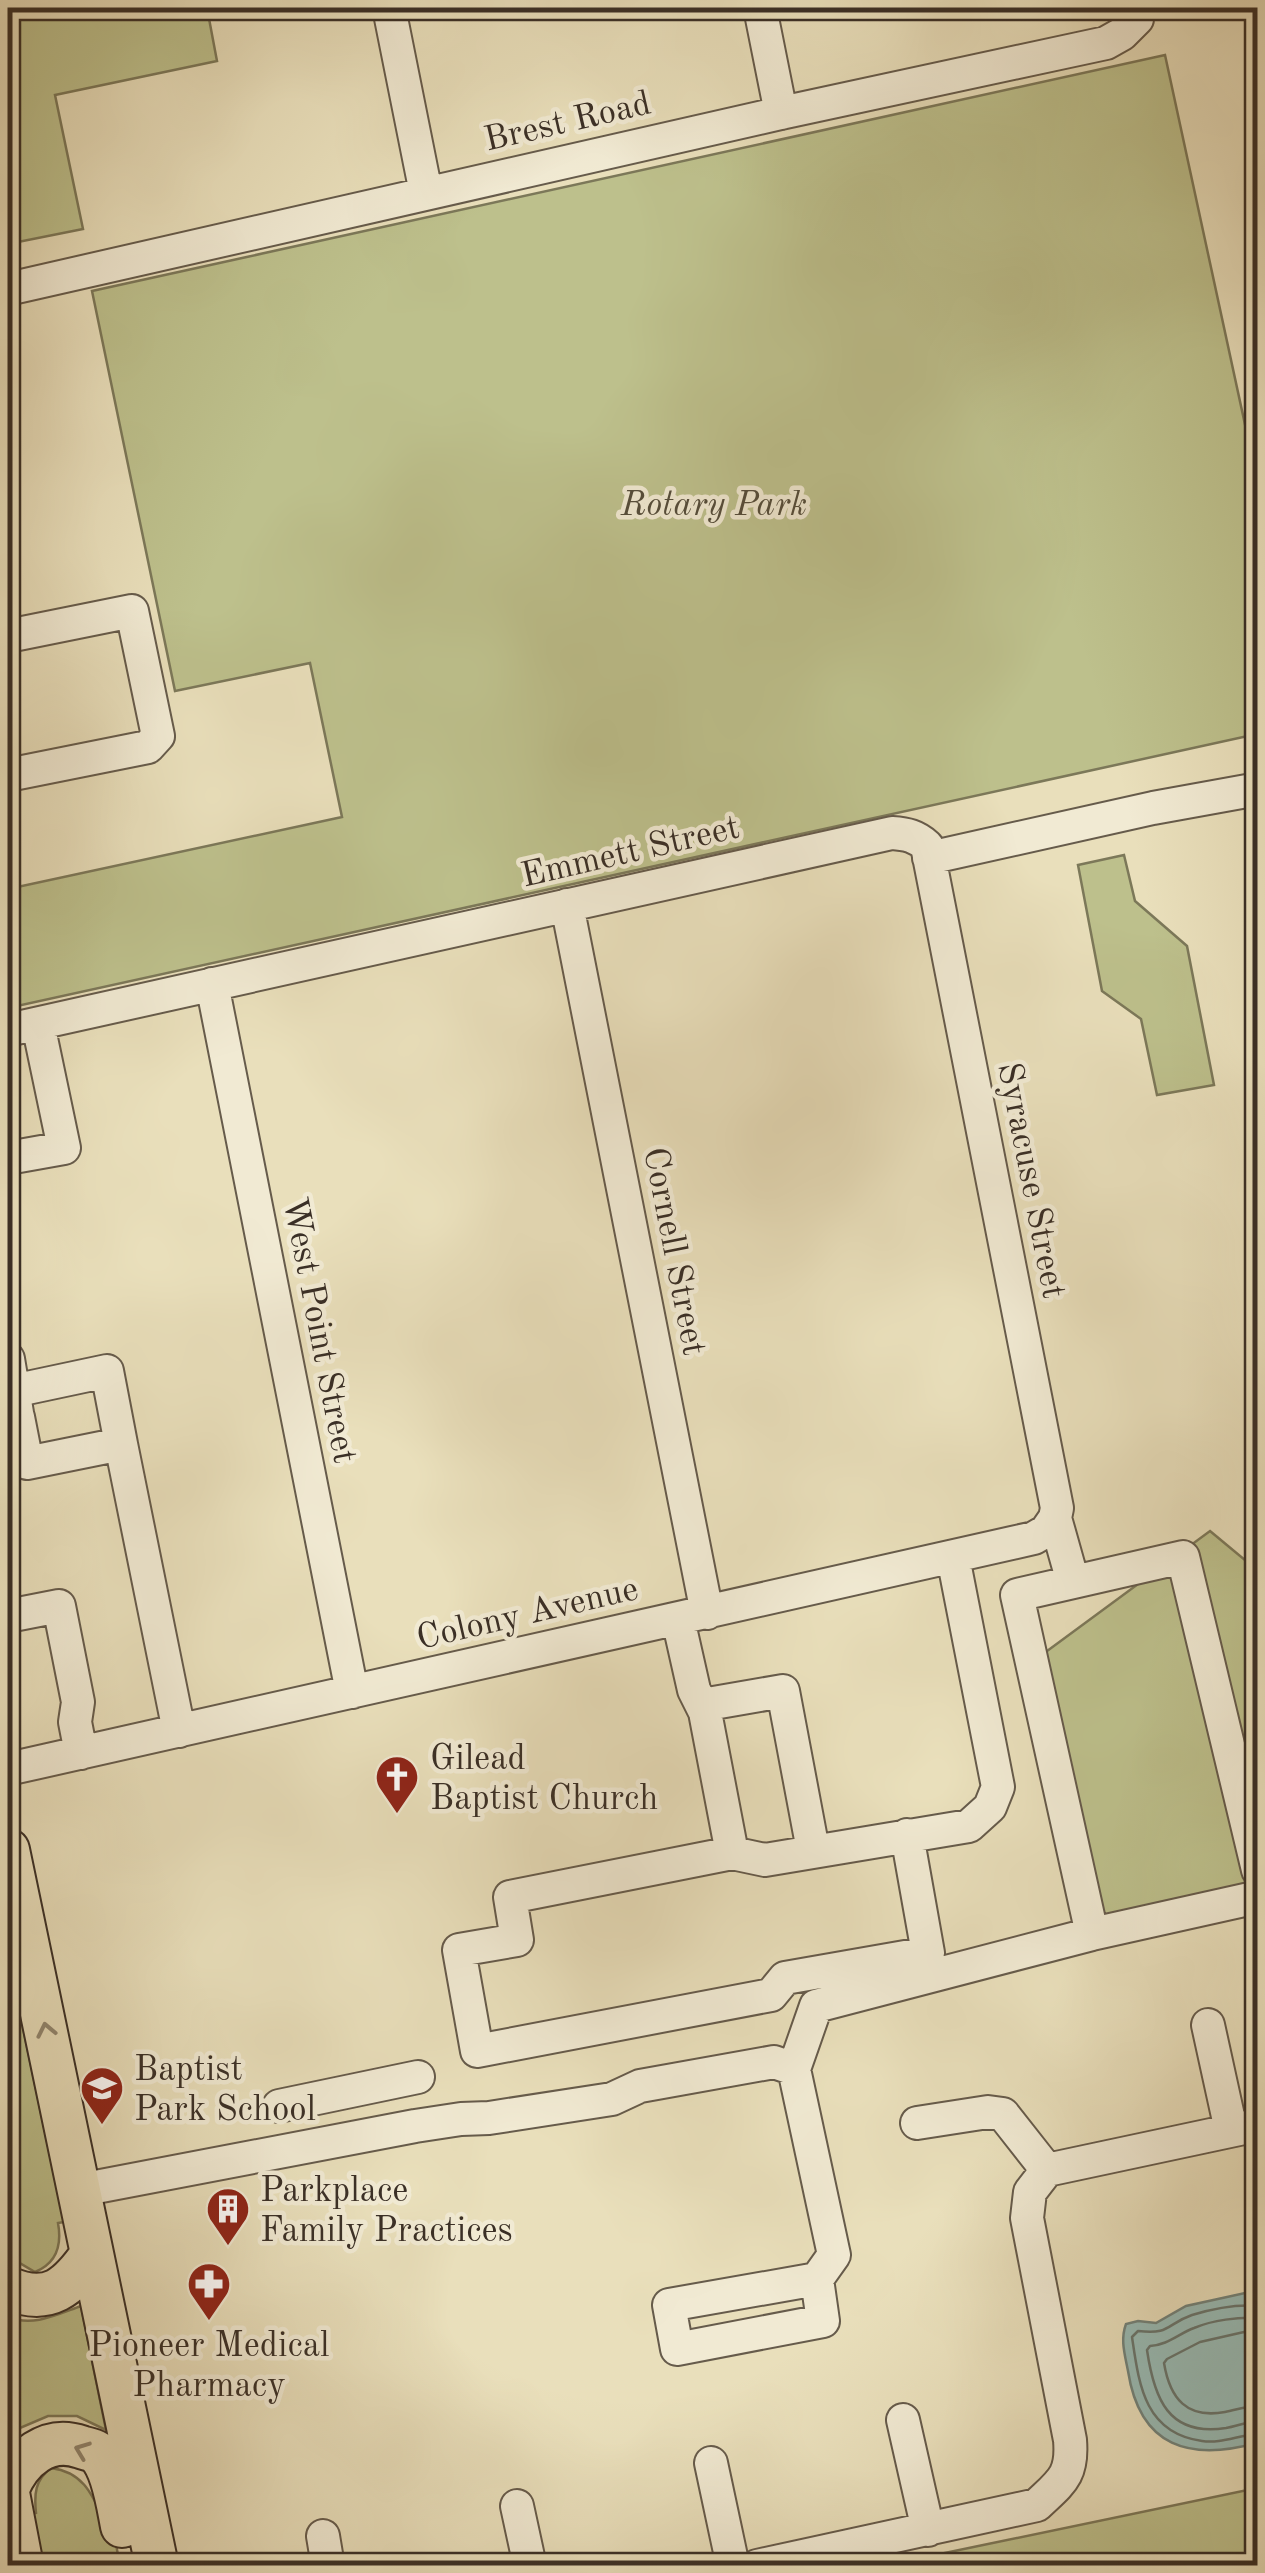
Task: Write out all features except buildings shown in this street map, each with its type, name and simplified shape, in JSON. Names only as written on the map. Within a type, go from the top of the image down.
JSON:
[{"type":"main road","points":[[8,1850],[158,2566]]},
{"type":"main road","points":[[8,2288],[22,2294],[51,2294],[78,2275],[92,2254]]},
{"type":"main road","points":[[22,2566],[8,2491],[14,2473],[42,2448],[56,2443],[96,2452],[105,2466],[114,2487],[130,2566]]},
{"type":"street","points":[[389,8],[426,193]]},
{"type":"street","points":[[760,8],[781,112]]},
{"type":"street","name":"Brest Road","points":[[8,289],[781,112],[1106,43],[1122,34],[1137,13]]},
{"type":"street","points":[[8,636],[132,611],[158,736],[148,747],[8,775]]},
{"type":"street","points":[[929,858],[1152,808],[1258,789]]},
{"type":"street","name":"Emmett Street","points":[[23,1027],[892,833],[920,840],[927,846],[929,858]]},
{"type":"street","name":"Syracuse Street","points":[[929,858],[1057,1508],[1055,1518],[1073,1582]]},
{"type":"street","name":"Cornell Street","points":[[567,905],[693,1616],[694,1690],[702,1705],[732,1852]]},
{"type":"street","name":"West Point Street","points":[[212,984],[352,1692]]},
{"type":"street","points":[[8,1158],[64,1148],[23,1027]]},
{"type":"street","points":[[121,1444],[27,1463],[11,1396],[107,1371],[179,1731]]},
{"type":"street","name":"Colony Avenue","points":[[8,1769],[1034,1538],[1046,1531],[1055,1518]]},
{"type":"street","points":[[906,1835],[928,1953],[785,1978],[770,1995],[477,2051],[459,1950],[517,1940],[510,1896],[732,1852],[765,1860],[813,1850],[906,1835],[968,1826],[990,1807],[998,1786],[953,1557]]},
{"type":"street","points":[[1092,1934],[1017,1594],[1183,1557],[1258,1870]]},
{"type":"street","points":[[8,1616],[59,1606],[78,1702],[75,1722],[81,1753]]},
{"type":"street","points":[[702,1705],[782,1691],[813,1850]]},
{"type":"street","points":[[817,2279],[834,2254],[794,2069],[816,2006],[1092,1934],[1258,1896]]},
{"type":"street","points":[[757,2566],[1036,2505],[1066,2478],[1071,2462],[1070,2444],[1028,2218],[1030,2192],[1047,2170],[1244,2128],[1208,2025]]},
{"type":"street","points":[[80,2190],[415,2126],[612,2099],[640,2086],[774,2062],[794,2069]]},
{"type":"street","points":[[278,2106],[418,2077]]},
{"type":"street","points":[[918,2124],[988,2112],[1003,2114],[1047,2170]]},
{"type":"street","points":[[904,2420],[928,2530]]},
{"type":"street","points":[[711,2463],[734,2566]]},
{"type":"street","points":[[517,2506],[530,2566]]},
{"type":"green space","points":[[8,8],[207,8],[217,61],[55,95],[83,229],[8,244]]},
{"type":"green space","name":"Rotary Park","points":[[1165,55],[1257,480],[1257,734],[8,1008],[8,889],[342,817],[310,663],[175,691],[92,291]]},
{"type":"green space","points":[[1124,855],[1135,901],[1187,946],[1214,1085],[1157,1095],[1141,1019],[1102,991],[1078,865]]},
{"type":"green space","points":[[1210,1531],[1257,1570],[1257,1901],[1094,1927],[1043,1654]]},
{"type":"green space","points":[[8,1957],[64,2222],[58,2223],[58,2246],[53,2258],[35,2272],[8,2256]]},
{"type":"green space","points":[[81,2306],[106,2430],[77,2416],[48,2416],[13,2431],[8,2404],[8,2317],[35,2320]]},
{"type":"green space","points":[[51,2468],[79,2479],[104,2520],[111,2519],[120,2565],[41,2565],[30,2515],[36,2513],[39,2483]]},
{"type":"green space","points":[[1257,2488],[1257,2565],[887,2565]]},
{"type":"water","points":[[1245,2293],[1257,2297],[1257,2443],[1210,2450],[1172,2443],[1156,2432],[1134,2397],[1124,2348],[1126,2324],[1156,2323],[1186,2306]]},
{"type":"place","name":"Gilead Baptist Church","points":[[397,1815]]},
{"type":"place","name":"Baptist Park School","points":[[102,2126]]},
{"type":"place","name":"Parkplace Family Practices","points":[[228,2247]]},
{"type":"place","name":"Pioneer Medical Pharmacy","points":[[209,2322]]}]
